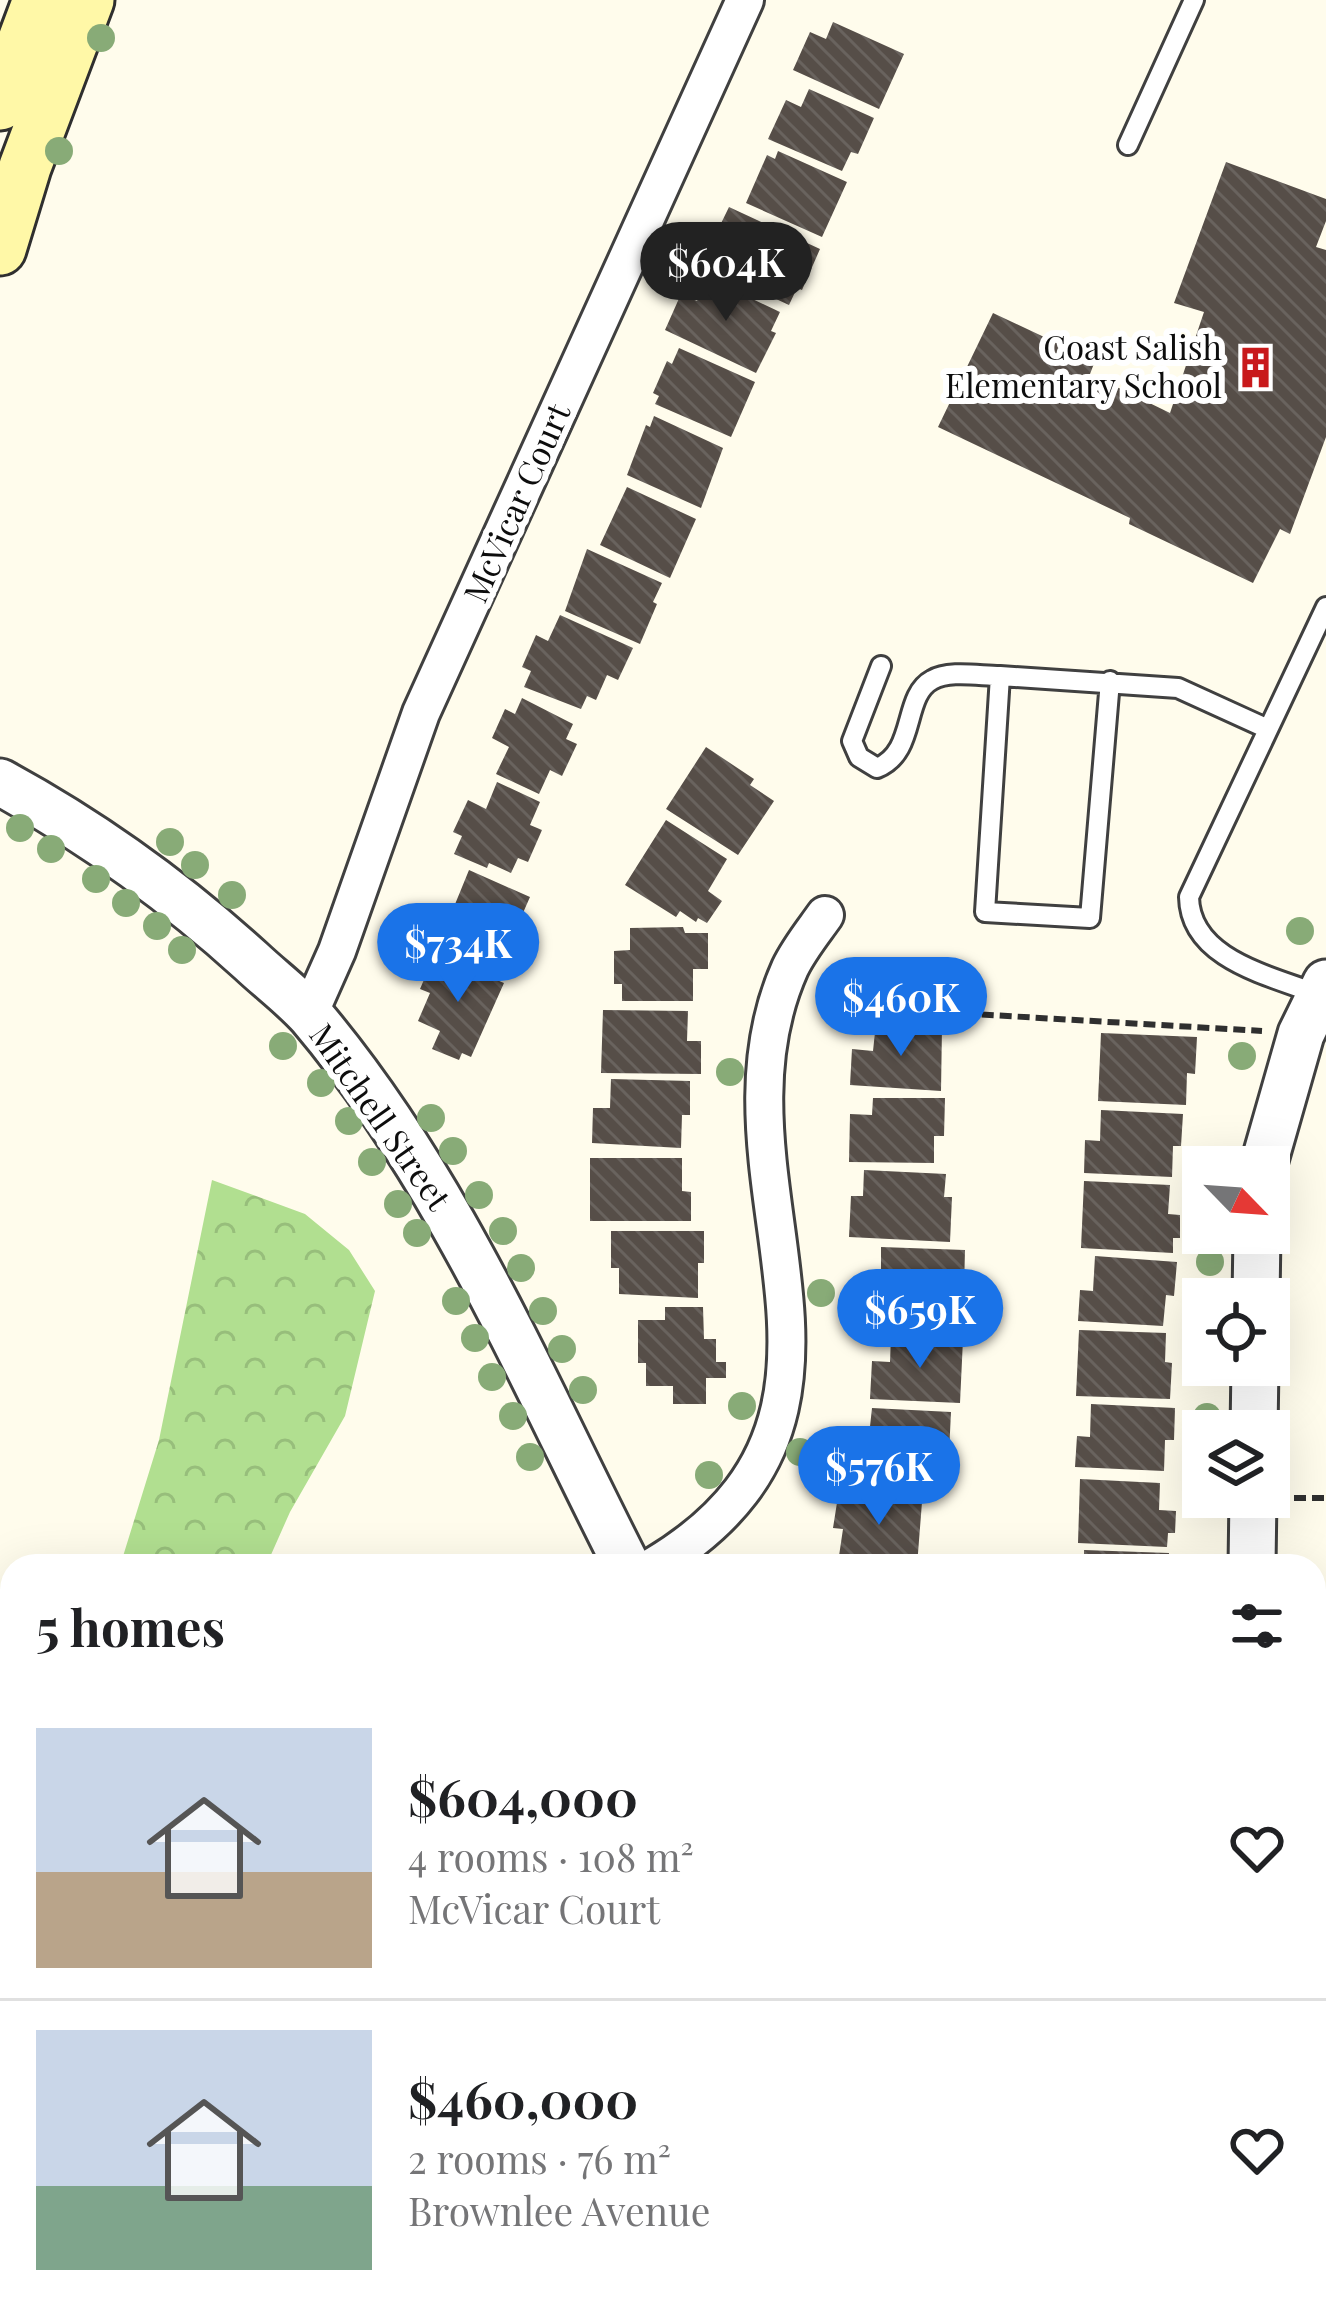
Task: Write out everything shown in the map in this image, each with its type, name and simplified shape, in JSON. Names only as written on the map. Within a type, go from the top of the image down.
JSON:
[{"type":"main road","points":[[0,104],[39,0]]},
{"type":"main road","points":[[0,249],[25,167],[88,0]]},
{"type":"street","name":"McVicar Court","points":[[309,1014],[337,951],[422,713],[745,0]]},
{"type":"street","name":"Mitchell Street","points":[[0,782],[61,815],[187,903],[309,1014],[387,1119],[462,1236],[621,1554]]},
{"type":"street","points":[[673,1554],[727,1513],[753,1476],[782,1409],[788,1328],[767,1144],[767,1075],[789,971],[825,915]]},
{"type":"street","points":[[1270,1146],[1316,1004]]},
{"type":"street","points":[[1252,1554],[1253,1518]]},
{"type":"lane","points":[[1128,145],[1194,0]]},
{"type":"lane","points":[[1316,1004],[1210,946],[1190,916],[1190,897],[1326,607]]},
{"type":"lane","points":[[881,666],[852,741],[859,757],[877,768],[900,748],[922,689],[929,681],[949,676],[1178,688],[1268,729]]},
{"type":"lane","points":[[1000,676],[985,912],[1090,918],[1110,681]]},
{"type":"path","points":[[820,1005],[1172,1023],[1316,1004]]},
{"type":"green space","points":[[212,1180],[305,1214],[349,1250],[375,1291],[345,1416],[271,1554],[124,1554],[159,1440]]},
{"type":"building","points":[[833,22],[904,54],[879,109],[793,70],[810,32],[826,39]]},
{"type":"building","points":[[809,89],[874,118],[858,154],[851,152],[842,171],[768,139],[786,100],[801,107]]},
{"type":"building","points":[[778,151],[847,182],[822,237],[746,203],[767,155],[775,159]]},
{"type":"building","name":"Coast Salish Elementary School","points":[[1226,162],[1326,199],[1326,221],[1316,247],[1326,250],[1326,437],[1290,534],[1280,529],[1253,583],[1129,524],[1130,518],[938,427],[993,313],[1095,361],[1090,374],[1170,413],[1204,312],[1174,303]]},
{"type":"building","points":[[729,207],[820,249],[802,290],[797,288],[789,305],[718,272],[727,252],[711,244]]},
{"type":"building","points":[[708,278],[780,312],[771,331],[776,333],[756,373],[665,330],[681,294],[697,301]]},
{"type":"building","points":[[679,348],[755,382],[731,437],[655,404],[659,396],[653,393],[667,361],[672,364]]},
{"type":"building","points":[[654,416],[723,448],[701,508],[627,475]]},
{"type":"building","points":[[627,487],[696,519],[670,578],[600,545]]},
{"type":"building","points":[[587,549],[662,583],[640,644],[565,611]]},
{"type":"building","points":[[560,615],[633,648],[618,680],[607,675],[596,700],[587,696],[581,709],[524,687],[531,671],[522,667],[536,635],[548,641]]},
{"type":"building","points":[[522,698],[573,724],[566,739],[577,744],[562,776],[550,770],[539,794],[496,774],[509,747],[492,738],[505,709],[515,714]]},
{"type":"building","points":[[706,747],[754,779],[750,785],[774,801],[738,855],[666,809]]},
{"type":"building","points":[[497,782],[540,802],[530,825],[542,830],[528,862],[518,858],[511,873],[454,854],[462,836],[453,832],[468,800],[486,809]]},
{"type":"building","points":[[666,820],[727,859],[708,891],[722,901],[707,923],[680,911],[676,917],[625,885]]},
{"type":"building","points":[[469,870],[530,897],[499,967],[440,941]]},
{"type":"building","points":[[683,927],[685,933],[708,933],[708,969],[693,969],[693,1001],[622,1001],[622,984],[614,984],[614,951],[630,950],[630,928]]},
{"type":"building","points":[[435,954],[504,983],[471,1057],[462,1053],[459,1060],[432,1049],[440,1031],[418,1021],[430,993],[420,989]]},
{"type":"building","points":[[603,1010],[688,1011],[687,1041],[701,1041],[701,1074],[601,1073]]},
{"type":"building","points":[[876,1023],[942,1027],[941,1091],[850,1085],[852,1049],[873,1051]]},
{"type":"building","points":[[1101,1033],[1197,1037],[1195,1074],[1187,1073],[1186,1105],[1098,1101]]},
{"type":"building","points":[[611,1079],[690,1081],[690,1115],[682,1115],[681,1148],[592,1143],[593,1108],[610,1108]]},
{"type":"building","points":[[873,1098],[945,1098],[944,1136],[934,1136],[934,1163],[849,1162],[850,1114],[872,1115]]},
{"type":"building","points":[[1101,1110],[1183,1114],[1181,1146],[1173,1146],[1172,1177],[1084,1173],[1085,1140],[1100,1141]]},
{"type":"building","points":[[590,1158],[682,1158],[682,1191],[691,1192],[691,1221],[590,1221]]},
{"type":"building","points":[[864,1170],[946,1174],[944,1197],[952,1197],[950,1242],[849,1237],[851,1196],[863,1196]]},
{"type":"building","points":[[1084,1181],[1170,1185],[1168,1214],[1180,1215],[1180,1238],[1173,1238],[1173,1253],[1081,1248]]},
{"type":"building","points":[[611,1231],[704,1231],[698,1298],[619,1294],[619,1268],[611,1268]]},
{"type":"building","points":[[881,1247],[965,1250],[964,1289],[944,1289],[943,1320],[878,1318],[879,1295],[865,1294],[866,1273],[881,1273]]},
{"type":"building","points":[[1095,1256],[1177,1262],[1174,1296],[1166,1295],[1163,1326],[1078,1321],[1080,1290],[1093,1291]]},
{"type":"building","points":[[665,1307],[703,1307],[704,1339],[716,1339],[716,1362],[726,1362],[726,1378],[706,1378],[706,1404],[673,1404],[673,1386],[646,1386],[646,1363],[638,1363],[638,1320],[665,1320]]},
{"type":"building","points":[[1079,1330],[1166,1333],[1165,1362],[1172,1363],[1170,1399],[1076,1396]]},
{"type":"building","points":[[891,1336],[963,1339],[960,1403],[870,1399],[872,1361],[890,1362]]},
{"type":"building","points":[[1091,1404],[1175,1408],[1174,1440],[1165,1440],[1164,1471],[1075,1467],[1077,1436],[1090,1437]]},
{"type":"building","points":[[872,1408],[951,1412],[949,1453],[943,1453],[942,1477],[865,1473]]},
{"type":"building","points":[[1080,1479],[1160,1483],[1159,1510],[1176,1511],[1175,1533],[1168,1533],[1167,1547],[1078,1543]]},
{"type":"building","points":[[839,1490],[922,1502],[918,1554],[839,1554],[843,1529],[833,1528]]},
{"type":"building","points":[[1084,1550],[1169,1553],[1169,1554],[1084,1554]]},
{"type":"place","name":"Coast Salish Elementary School","points":[[1256,367]]}]
